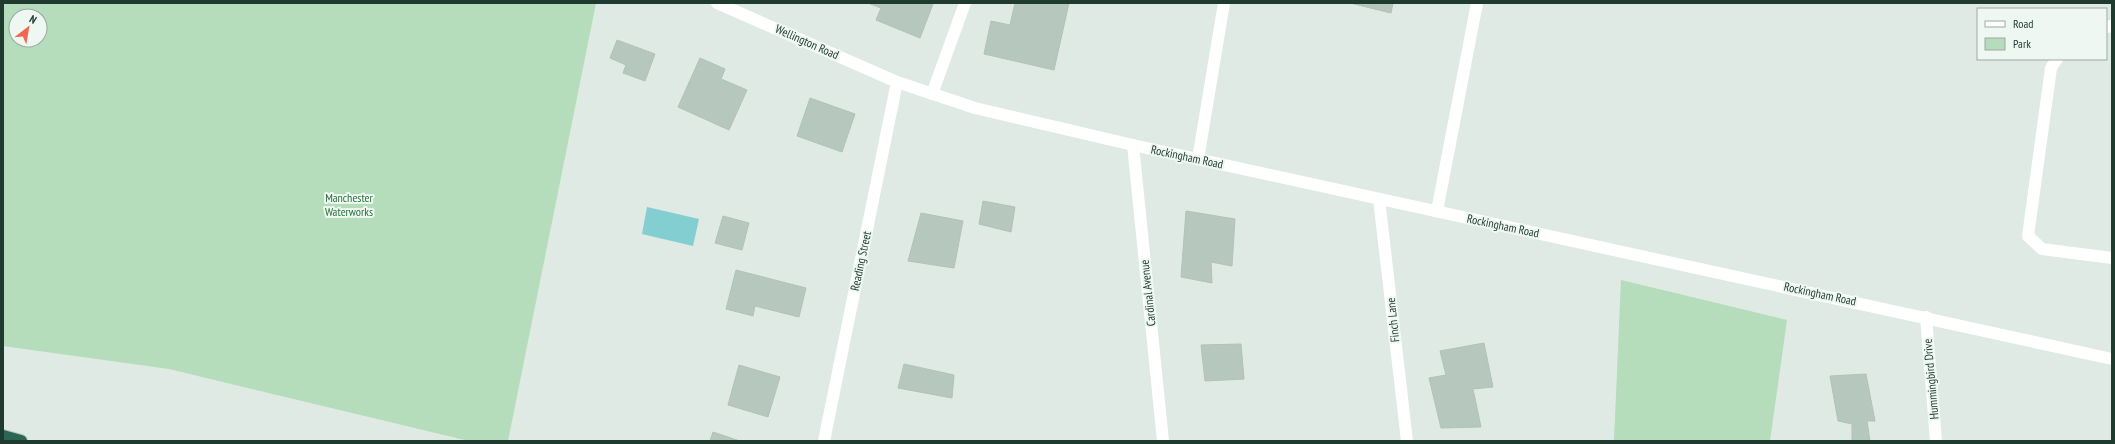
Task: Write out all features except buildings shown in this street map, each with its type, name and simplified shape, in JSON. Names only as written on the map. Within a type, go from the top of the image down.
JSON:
[{"type":"highway","points":[[3,436],[21,441]]},
{"type":"street","name":"Wellington Road","points":[[717,3],[897,82]]},
{"type":"street","points":[[932,94],[966,3]]},
{"type":"street","points":[[1198,159],[1224,3]]},
{"type":"street","points":[[1437,212],[1477,3]]},
{"type":"street","points":[[2056,60],[2051,68],[2028,236],[2042,249],[2112,258]]},
{"type":"street","name":"Rockingham Road","points":[[897,82],[975,108],[1133,145],[1926,317],[2112,359]]},
{"type":"street","name":"Reading Street","points":[[824,441],[897,82]]},
{"type":"street","name":"Cardinal Avenue","points":[[1133,145],[1163,441]]},
{"type":"street","name":"Finch Lane","points":[[1379,199],[1407,441]]},
{"type":"street","name":"Hummingbird Drive","points":[[1926,317],[1936,441]]},
{"type":"green space","name":"Manchester Waterworks","points":[[3,3],[596,3],[508,441],[469,441],[169,369],[3,346]]},
{"type":"green space","points":[[1621,280],[1787,320],[1770,441],[1614,441]]},
{"type":"water","points":[[647,207],[699,219],[693,246],[642,234]]}]
